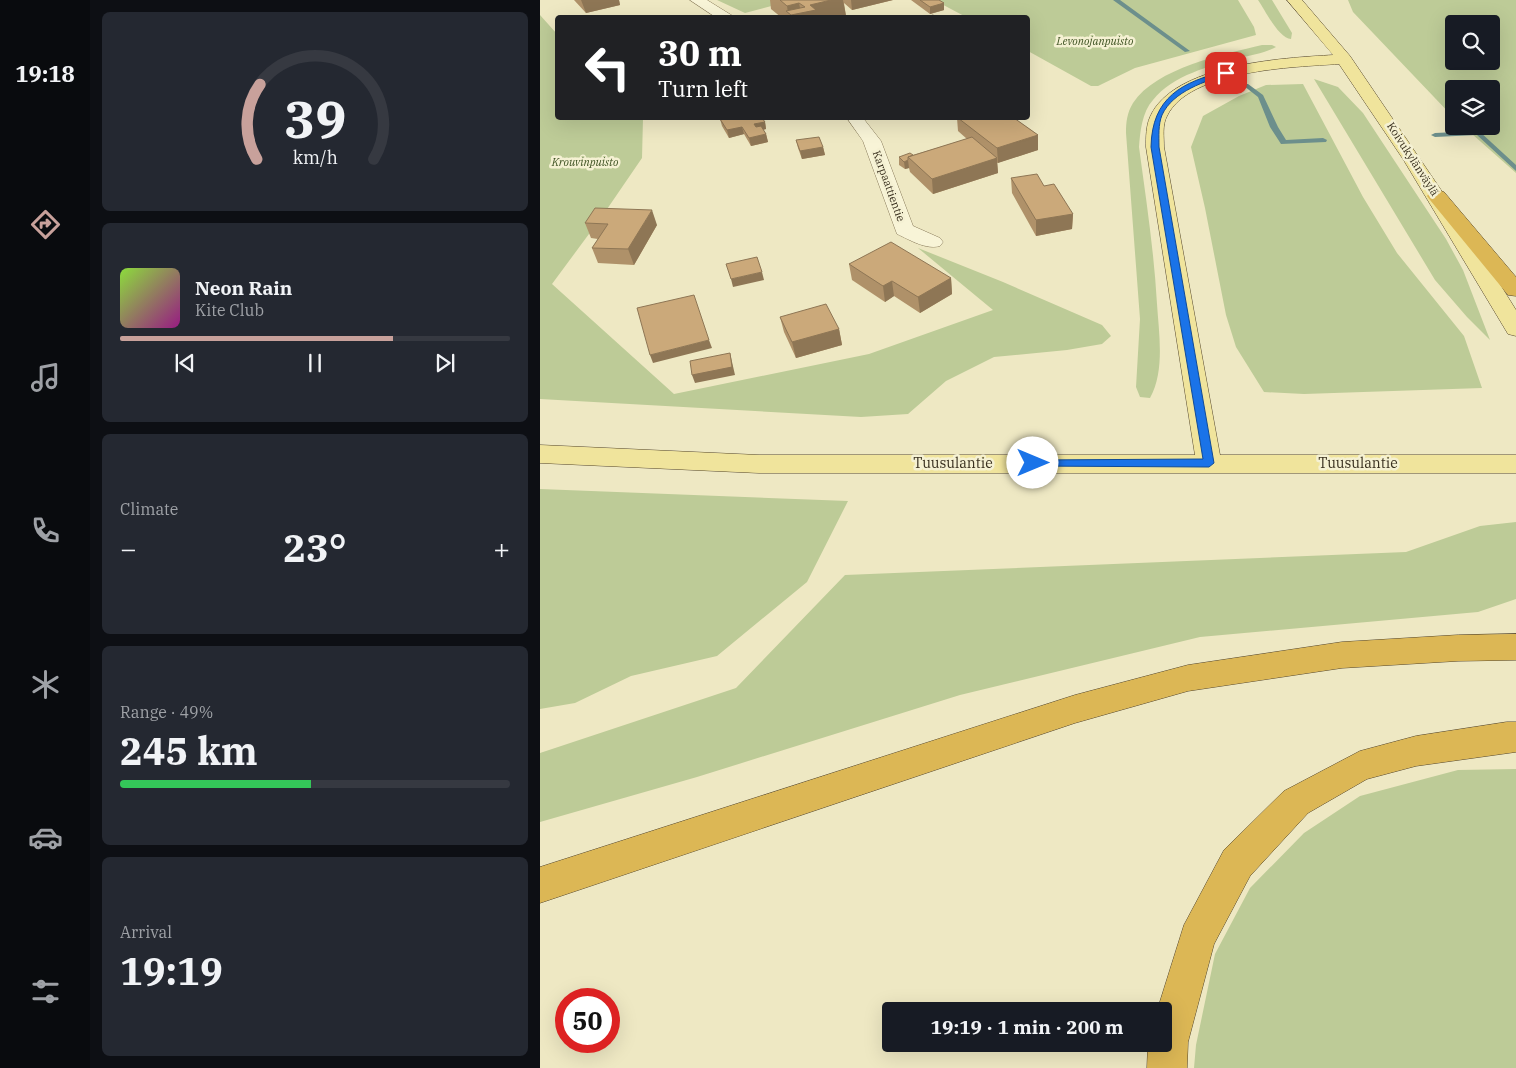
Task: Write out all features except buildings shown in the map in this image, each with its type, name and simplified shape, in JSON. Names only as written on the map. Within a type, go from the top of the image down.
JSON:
[{"type":"highway","points":[[1437,196],[1516,290]]},
{"type":"highway","points":[[540,885],[1075,709],[1188,678],[1342,655],[1516,646]]},
{"type":"highway","points":[[1167,1068],[1168,1042],[1197,938],[1237,863],[1296,802],[1360,766],[1416,751],[1516,737]]},
{"type":"main road","name":"Koivukylänväylä","points":[[1294,0],[1344,59],[1392,127],[1437,196],[1516,329]]},
{"type":"main road","points":[[1209,463],[1155,147],[1155,130],[1159,114],[1181,91],[1203,80],[1254,68],[1297,62],[1344,59]]},
{"type":"main road","name":"Tuusulantie","points":[[540,454],[759,464],[1516,464]]},
{"type":"street","points":[[697,0],[724,15]]},
{"type":"street","name":"Karpaattientie","points":[[856,120],[872,142],[904,230],[933,242]]},
{"type":"green space","points":[[717,0],[794,0],[745,13]]},
{"type":"green space","name":"Levonojanpuisto","points":[[934,0],[1238,0],[1254,27],[1256,35],[1135,68],[1098,86],[1091,86],[1030,52],[1030,15],[962,15]]},
{"type":"green space","points":[[1258,0],[1272,0],[1292,33],[1291,39],[1286,38],[1277,29]]},
{"type":"green space","points":[[1348,0],[1516,0],[1516,173],[1473,135],[1500,135],[1500,80],[1445,80],[1445,109],[1353,12]]},
{"type":"green space","name":"Krouvinpuisto","points":[[540,15],[555,32],[555,120],[643,120],[642,158],[552,284],[674,394],[869,354],[993,310],[918,248],[1102,325],[1111,336],[1102,344],[1067,350],[994,357],[946,381],[908,414],[861,417],[540,399]]},
{"type":"green space","points":[[1262,45],[1276,47],[1204,68],[1181,78],[1161,91],[1146,110],[1139,147],[1154,264],[1160,352],[1155,387],[1150,398],[1140,397],[1136,387],[1140,319],[1126,133],[1129,110],[1144,91],[1158,80],[1174,72],[1211,58]]},
{"type":"green space","points":[[1314,79],[1338,87],[1363,113],[1446,239],[1463,270],[1490,340],[1435,280]]},
{"type":"green space","points":[[1303,84],[1363,197],[1397,253],[1464,336],[1482,388],[1304,394],[1264,392],[1236,347],[1226,315],[1191,147],[1203,116],[1239,96],[1266,85]]},
{"type":"green space","points":[[540,489],[848,501],[807,582],[717,656],[631,676],[575,703],[540,709]]},
{"type":"green space","points":[[1516,522],[1516,599],[1478,612],[1200,637],[960,695],[697,777],[540,822],[540,753],[736,688],[845,575],[1406,552],[1480,526]]},
{"type":"green space","points":[[1516,769],[1516,1068],[1194,1068],[1196,1045],[1215,954],[1250,888],[1304,833],[1360,796],[1458,770]]},
{"type":"waterway","points":[[1116,0],[1187,51]]},
{"type":"waterway","points":[[1246,85],[1261,96],[1274,127],[1284,142],[1323,140]]},
{"type":"waterway","points":[[1435,135],[1479,133],[1516,169]]},
{"type":"route","points":[[1033,463],[1209,463],[1155,147],[1155,130],[1159,114],[1181,91],[1203,80],[1226,73]]}]
